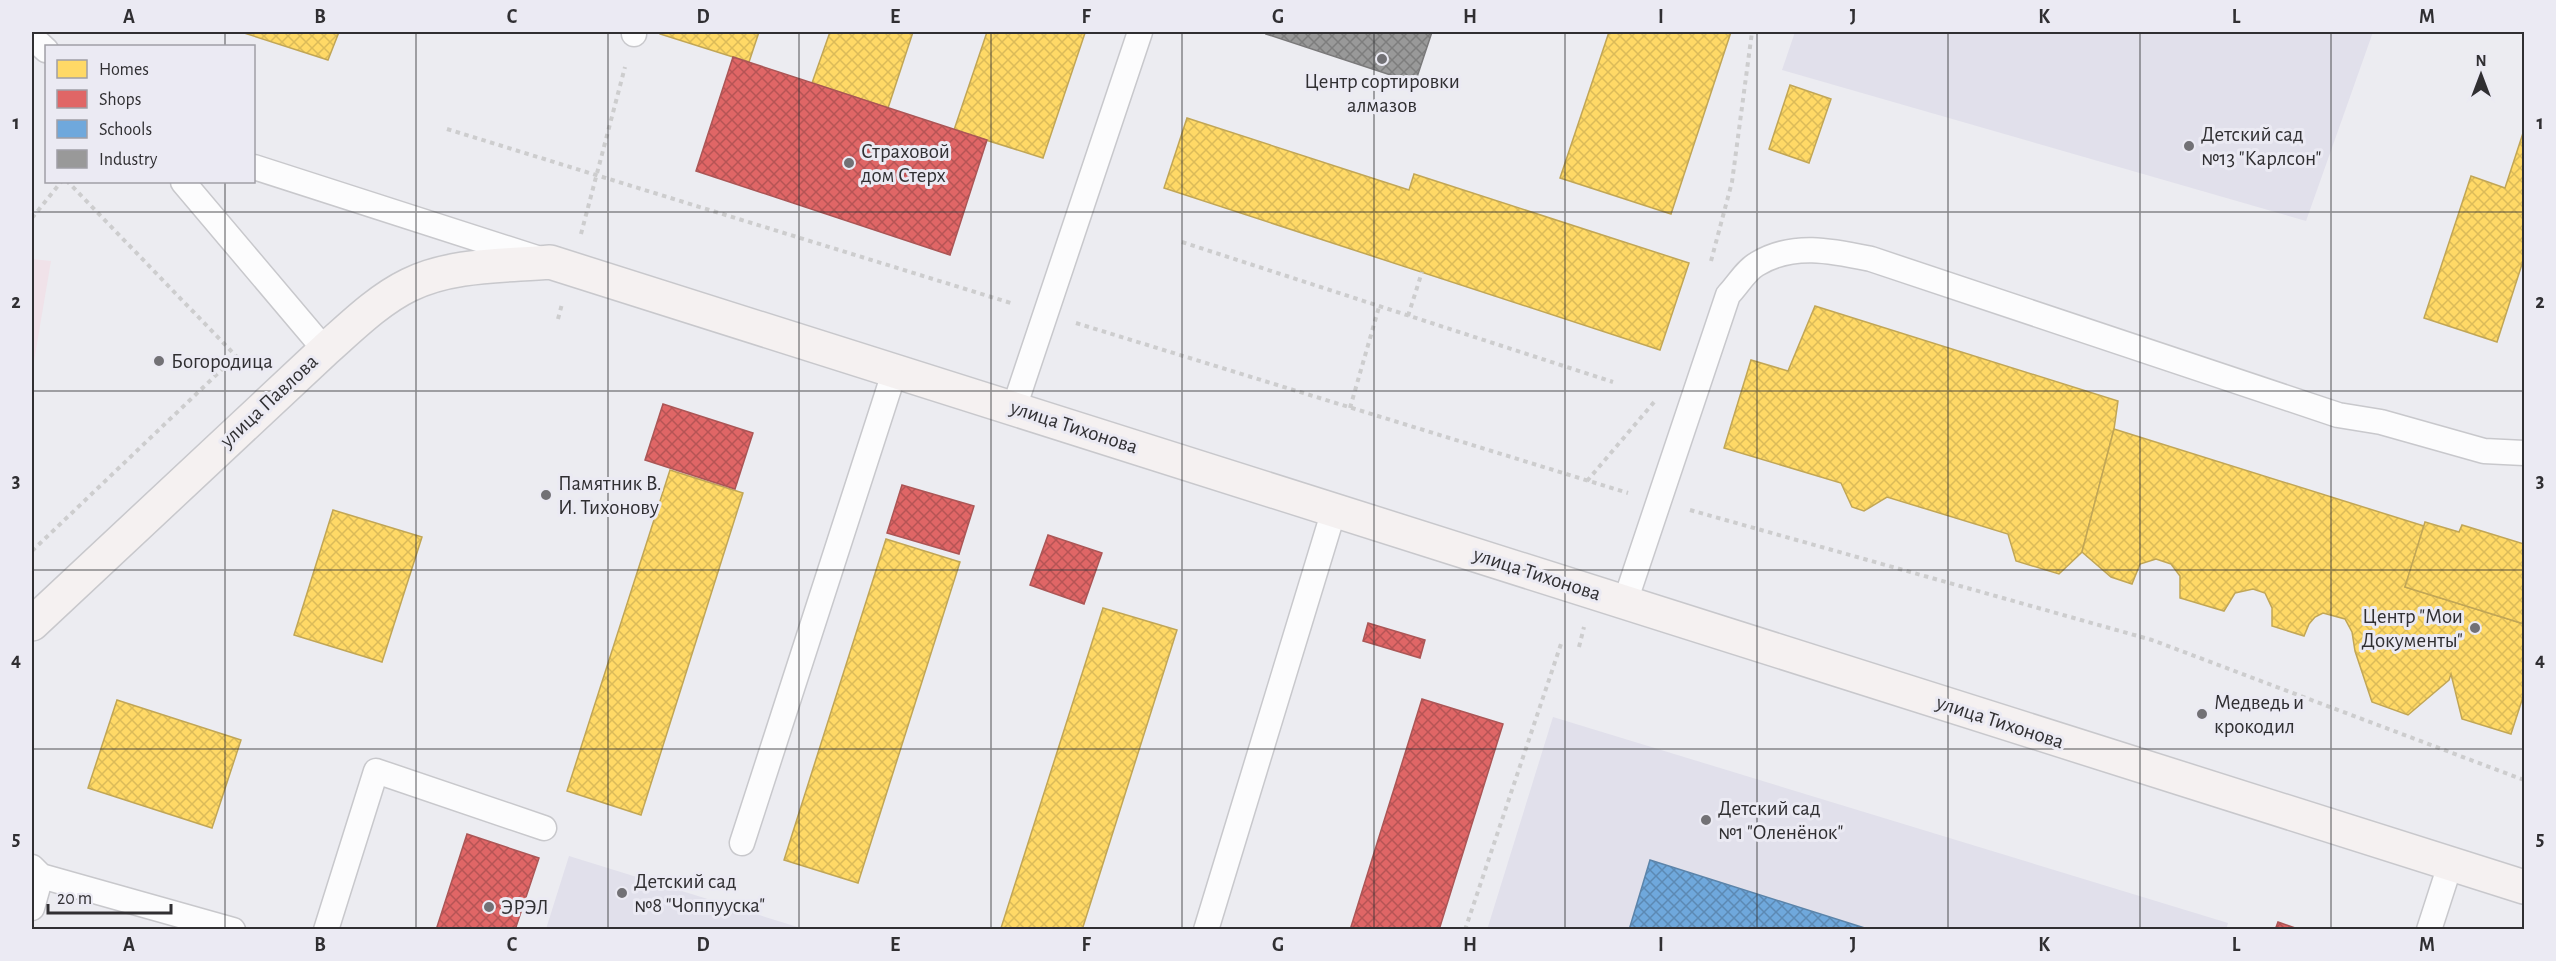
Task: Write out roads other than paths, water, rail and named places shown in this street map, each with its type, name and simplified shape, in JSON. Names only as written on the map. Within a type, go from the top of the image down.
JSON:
[{"type":"main road","name":"улица Павлова","points":[[32,624],[325,350],[375,307],[409,285],[453,272],[561,266]]},
{"type":"main road","name":"улица Тихонова","points":[[561,266],[2524,887]]},
{"type":"lane","points":[[1014,408],[1140,32]]},
{"type":"lane","points":[[32,37],[45,49]]},
{"type":"lane","points":[[255,167],[561,266]]},
{"type":"lane","points":[[184,183],[325,350]]},
{"type":"lane","points":[[1625,602],[1728,295],[1755,264],[1788,252],[1825,249],[1871,259],[2338,415],[2381,422],[2484,451],[2524,453]]},
{"type":"lane","points":[[742,843],[895,370]]},
{"type":"lane","points":[[1206,930],[1334,510]]},
{"type":"lane","points":[[326,930],[376,771],[544,828]]},
{"type":"lane","points":[[2429,930],[2450,865]]},
{"type":"lane","points":[[32,908],[36,871],[233,930]]},
{"type":"place","name":"Центр сортировки алмазов","points":[[1382,59]]},
{"type":"place","name":"Детский сад №13 \"Карлсон\"","points":[[2189,146]]},
{"type":"place","name":"Страховой дом Стерх","points":[[849,163]]},
{"type":"place","name":"Богородица","points":[[159,361]]},
{"type":"place","name":"Памятник В. И. Тихонову","points":[[546,495]]},
{"type":"place","name":"Центр \"Мои Документы\"","points":[[2475,628]]},
{"type":"place","name":"Медведь и крокодил","points":[[2202,714]]},
{"type":"place","name":"Детский сад №1 \"Оленёнок\"","points":[[1706,820]]},
{"type":"place","name":"Детский сад №8 \"Чоппууска\"","points":[[622,893]]},
{"type":"place","name":"ЭРЭЛ","points":[[489,907]]}]
